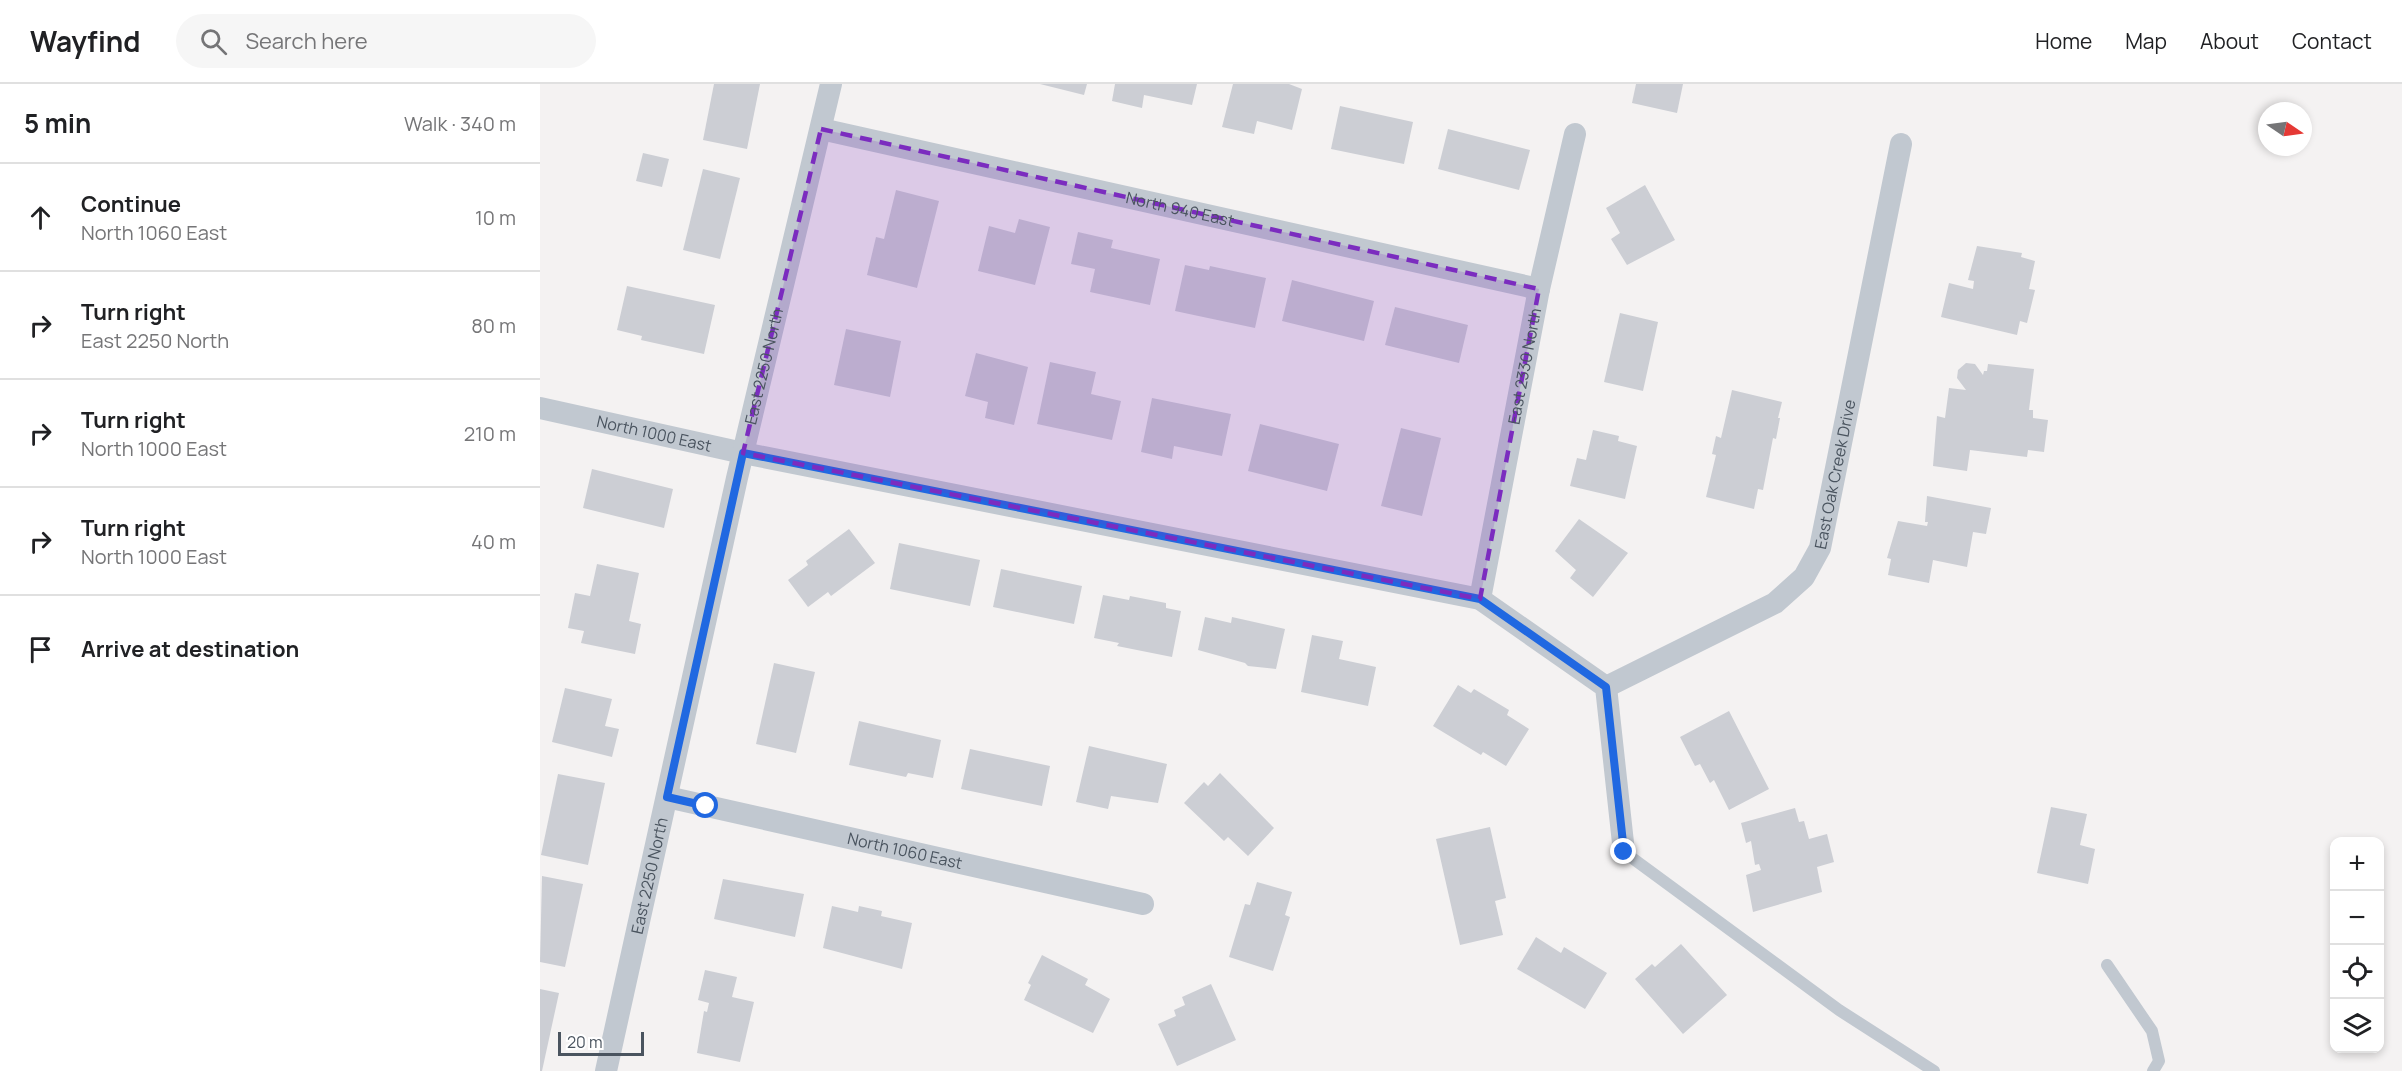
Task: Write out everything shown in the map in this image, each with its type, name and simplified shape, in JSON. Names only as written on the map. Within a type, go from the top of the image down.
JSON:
[{"type":"street","name":"East 2250 North","points":[[606,1071],[743,453],[831,84]]},
{"type":"street","name":"North 940 East","points":[[821,129],[1539,289]]},
{"type":"street","name":"East 2330 North","points":[[1480,599],[1539,289],[1575,134]]},
{"type":"street","name":"East Oak Creek Drive","points":[[1606,687],[1775,603],[1804,577],[1820,548],[1901,144]]},
{"type":"street","name":"North 1000 East","points":[[540,408],[743,453],[1480,599],[1606,687]]},
{"type":"street","points":[[1606,687],[1624,852]]},
{"type":"street","name":"North 1060 East","points":[[667,797],[1143,904]]},
{"type":"lane","points":[[1624,852],[1839,1010],[1934,1071]]},
{"type":"lane","points":[[2107,965],[2152,1031],[2159,1060],[2152,1071]]},
{"type":"highlighted area","points":[[821,129],[1539,289],[1480,599],[743,453]]},
{"type":"building","points":[[714,84],[760,84],[747,149],[703,140]]},
{"type":"building","points":[[1040,84],[1087,84],[1084,95]]},
{"type":"building","points":[[1115,84],[1197,84],[1192,105],[1144,95],[1142,108],[1112,101]]},
{"type":"building","points":[[1233,84],[1289,84],[1302,89],[1292,130],[1257,121],[1254,134],[1222,127]]},
{"type":"building","points":[[1636,84],[1683,84],[1677,113],[1632,103]]},
{"type":"building","points":[[1340,106],[1413,122],[1404,164],[1331,149]]},
{"type":"building","points":[[1448,129],[1530,150],[1519,190],[1438,169]]},
{"type":"building","points":[[643,153],[669,159],[662,187],[636,181]]},
{"type":"building","points":[[703,169],[740,178],[720,259],[683,250]]},
{"type":"building","points":[[1645,185],[1675,240],[1627,265],[1611,239],[1620,233],[1606,208]]},
{"type":"building","points":[[896,190],[939,201],[917,288],[867,275],[876,237],[884,239]]},
{"type":"building","points":[[1019,219],[1050,227],[1035,285],[978,271],[989,226],[1015,233]]},
{"type":"building","points":[[1078,232],[1113,240],[1111,248],[1160,259],[1150,305],[1090,292],[1095,269],[1071,264]]},
{"type":"building","points":[[1977,246],[2022,253],[2021,257],[2035,261],[2029,289],[2035,290],[2027,323],[2020,321],[2017,335],[1941,317],[1949,283],[1973,289],[1974,281],[1968,280]]},
{"type":"building","points":[[1185,265],[1209,270],[1210,266],[1266,278],[1255,328],[1175,311]]},
{"type":"building","points":[[1292,280],[1374,301],[1364,341],[1282,321]]},
{"type":"building","points":[[627,286],[715,305],[704,354],[641,340],[642,336],[617,330]]},
{"type":"building","points":[[1395,307],[1468,325],[1459,363],[1385,345]]},
{"type":"building","points":[[1620,313],[1658,322],[1643,391],[1604,382]]},
{"type":"building","points":[[846,329],[901,341],[890,397],[834,385]]},
{"type":"building","points":[[976,353],[1028,367],[1014,425],[985,418],[988,402],[965,396]]},
{"type":"building","points":[[1050,362],[1096,372],[1091,394],[1121,401],[1112,440],[1037,424]]},
{"type":"building","points":[[1966,363],[1975,364],[1983,375],[1984,371],[1987,371],[1988,364],[2034,369],[2029,410],[2033,410],[2033,418],[2048,420],[2044,452],[2028,450],[2027,457],[1970,450],[1967,471],[1933,466],[1937,416],[1945,418],[1949,388],[1966,390],[1957,378],[1958,370]]},
{"type":"building","points":[[1732,390],[1782,402],[1776,439],[1773,438],[1763,490],[1758,489],[1754,509],[1706,497],[1716,455],[1712,454],[1716,436],[1721,438]]},
{"type":"building","points":[[1152,398],[1231,414],[1222,456],[1174,446],[1172,459],[1141,452]]},
{"type":"building","points":[[1260,424],[1339,444],[1327,491],[1248,471]]},
{"type":"building","points":[[1401,428],[1441,438],[1422,516],[1381,506]]},
{"type":"building","points":[[1593,430],[1619,436],[1618,441],[1637,446],[1625,499],[1570,486],[1577,458],[1586,460]]},
{"type":"building","points":[[592,469],[673,489],[664,528],[583,508]]},
{"type":"building","points":[[1927,496],[1991,508],[1986,534],[1973,532],[1967,567],[1933,560],[1929,583],[1888,575],[1891,559],[1887,558],[1898,521],[1927,526],[1928,522],[1925,522]]},
{"type":"building","points":[[1579,519],[1628,553],[1593,597],[1570,578],[1576,570],[1555,551]]},
{"type":"building","points":[[849,529],[875,563],[831,596],[828,592],[808,607],[788,580],[808,565],[806,561]]},
{"type":"building","points":[[899,543],[980,560],[970,606],[890,589]]},
{"type":"building","points":[[597,564],[639,573],[629,621],[641,624],[635,654],[581,643],[584,631],[568,628],[575,593],[590,596]]},
{"type":"building","points":[[1001,569],[1082,586],[1074,624],[993,607]]},
{"type":"building","points":[[1103,595],[1129,600],[1130,596],[1166,603],[1166,608],[1181,611],[1172,657],[1117,646],[1119,643],[1094,638]]},
{"type":"building","points":[[1205,617],[1231,623],[1232,617],[1285,629],[1276,669],[1248,666],[1245,663],[1198,650]]},
{"type":"building","points":[[1312,635],[1343,641],[1339,659],[1376,667],[1368,706],[1301,692]]},
{"type":"building","points":[[774,663],[815,672],[796,753],[756,744]]},
{"type":"building","points":[[1458,685],[1471,693],[1474,689],[1509,710],[1507,715],[1529,729],[1506,766],[1483,752],[1481,755],[1433,726]]},
{"type":"building","points":[[565,688],[612,699],[605,726],[619,729],[612,757],[552,742]]},
{"type":"building","points":[[1729,711],[1769,789],[1729,810],[1714,780],[1710,783],[1700,764],[1695,766],[1680,737]]},
{"type":"building","points":[[859,721],[941,740],[933,778],[908,773],[906,777],[849,765]]},
{"type":"building","points":[[1089,746],[1167,764],[1158,803],[1111,796],[1108,809],[1076,802]]},
{"type":"building","points":[[970,749],[1050,766],[1042,806],[961,789]]},
{"type":"building","points":[[1220,773],[1274,828],[1248,856],[1228,837],[1224,841],[1184,803],[1204,782],[1208,786]]},
{"type":"building","points":[[558,774],[605,783],[588,865],[541,855]]},
{"type":"building","points":[[2051,807],[2087,814],[2080,845],[2095,849],[2088,884],[2037,873]]},
{"type":"building","points":[[1795,808],[1799,822],[1804,821],[1809,839],[1827,834],[1834,862],[1817,867],[1822,892],[1753,912],[1746,875],[1761,870],[1759,864],[1755,865],[1751,841],[1746,843],[1741,823]]},
{"type":"building","points":[[1490,827],[1506,898],[1495,901],[1503,935],[1460,945],[1436,839]]},
{"type":"building","points":[[542,876],[583,884],[565,967],[540,962]]},
{"type":"building","points":[[723,879],[804,894],[795,937],[714,919]]},
{"type":"building","points":[[1257,882],[1292,892],[1285,915],[1290,917],[1273,971],[1229,957],[1245,904],[1250,905]]},
{"type":"building","points":[[832,906],[858,912],[859,906],[882,911],[881,916],[912,923],[902,969],[823,948]]},
{"type":"building","points":[[1536,937],[1561,953],[1564,947],[1607,973],[1585,1009],[1517,969]]},
{"type":"building","points":[[1681,944],[1727,995],[1683,1034],[1635,979],[1652,964],[1655,967]]},
{"type":"building","points":[[1042,955],[1088,979],[1085,985],[1110,999],[1093,1033],[1024,1000],[1031,985],[1028,983]]},
{"type":"building","points":[[705,970],[737,977],[732,997],[754,1002],[740,1062],[697,1053],[704,1011],[707,1012],[709,1003],[698,1000]]},
{"type":"building","points":[[1211,984],[1236,1040],[1177,1066],[1158,1024],[1176,1016],[1174,1010],[1185,1005],[1182,997]]},
{"type":"building","points":[[540,989],[559,993],[542,1071],[540,1071]]},
{"type":"route","points":[[706,806],[667,797],[743,453],[1480,599],[1606,687],[1624,852]]}]
